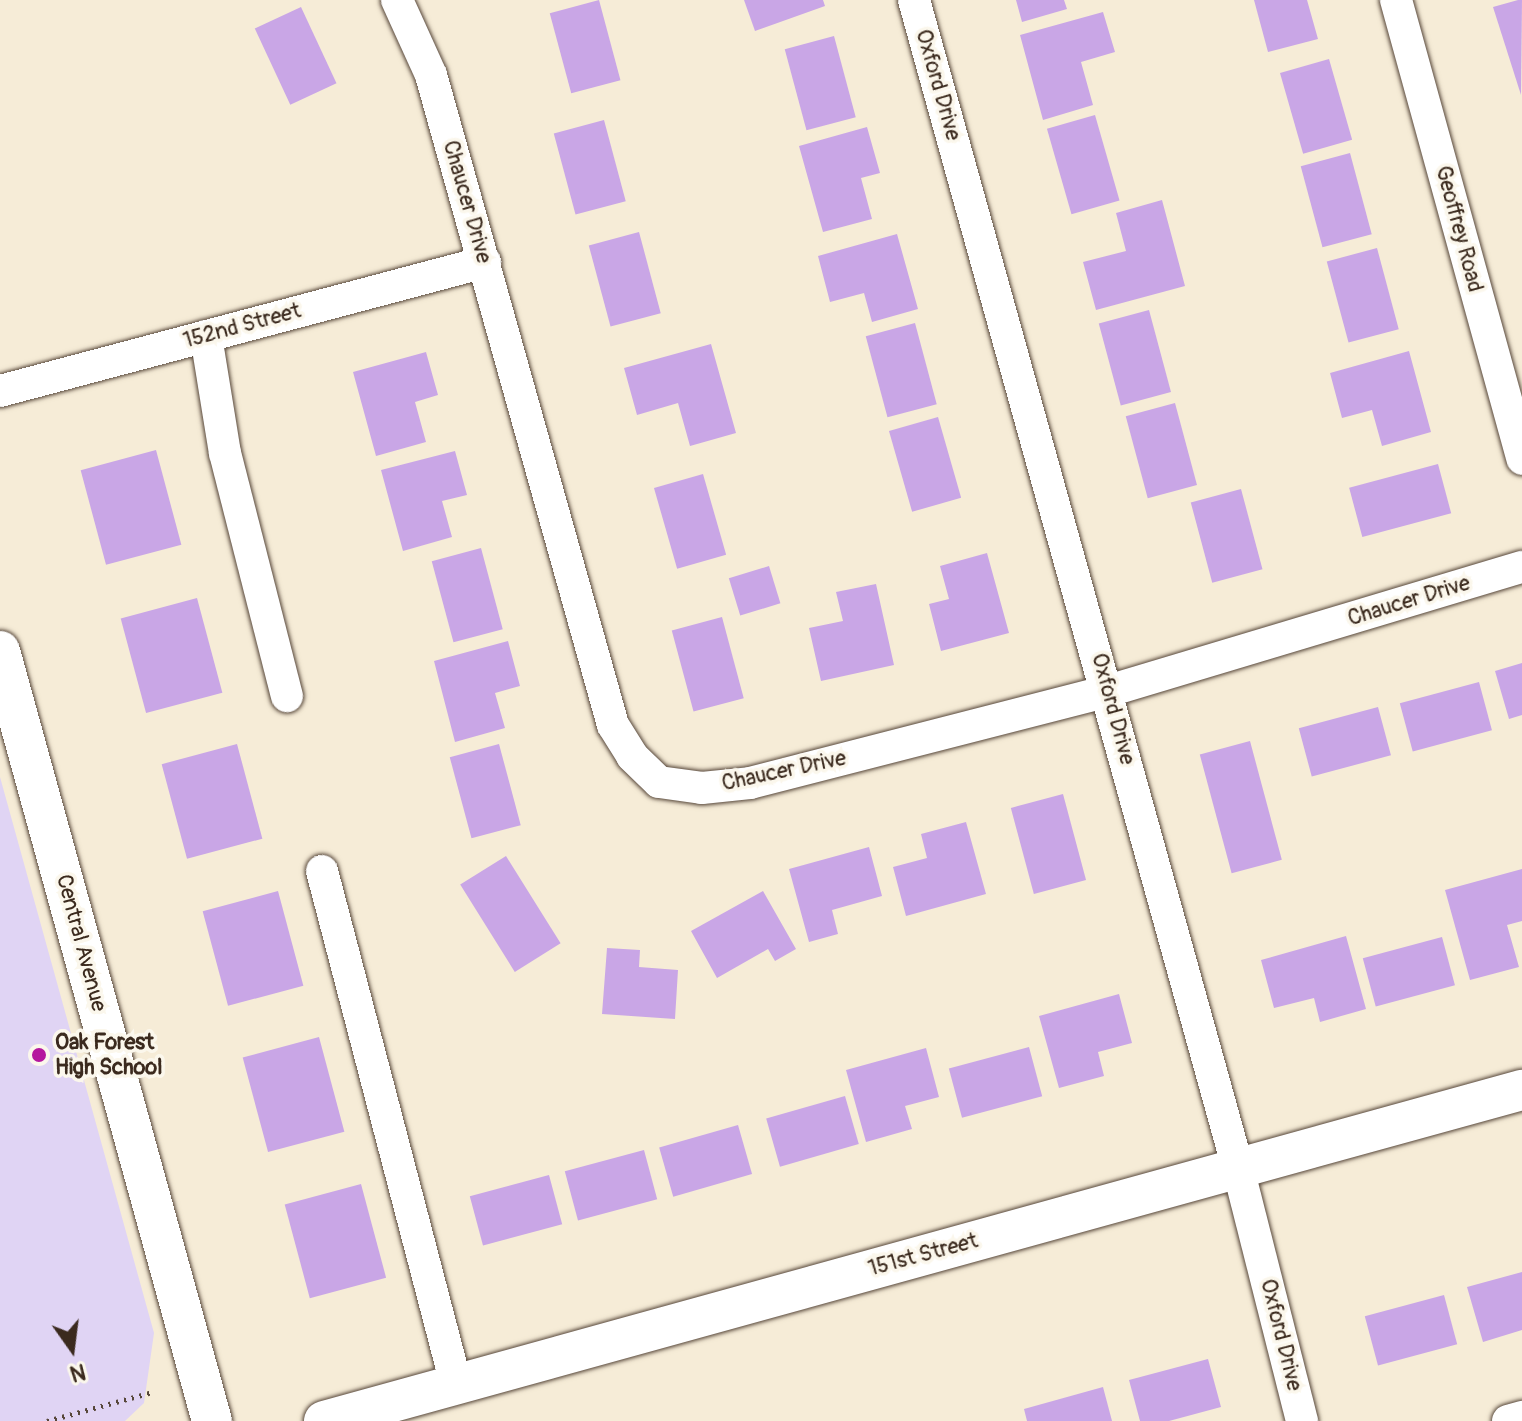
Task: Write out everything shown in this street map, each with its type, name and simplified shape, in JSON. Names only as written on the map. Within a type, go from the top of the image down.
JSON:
[{"type":"street","name":"Chaucer Drive","points":[[397,0],[431,75],[613,725],[632,756],[659,782],[702,788],[750,783],[1108,691],[1522,567]]},
{"type":"street","name":"Oxford Drive","points":[[914,0],[1108,691],[1238,1168],[1302,1421]]},
{"type":"street","name":"Geoffrey Road","points":[[1396,0],[1522,459]]},
{"type":"street","name":"152nd Street","points":[[0,391],[485,262]]},
{"type":"street","points":[[206,336],[225,453],[287,696]]},
{"type":"street","name":"Central Avenue","points":[[0,651],[212,1421]]},
{"type":"street","points":[[322,871],[456,1384]]},
{"type":"street","name":"151st Street","points":[[324,1421],[1522,1090]]},
{"type":"street","points":[[1508,1421],[1522,1417]]},
{"type":"path","points":[[47,1421],[152,1392]]},
{"type":"shaded area","name":"Oak Forest High School","points":[[0,777],[154,1333],[144,1403],[125,1421],[0,1421]]},
{"type":"building","points":[[599,0],[620,80],[571,93],[550,13]]},
{"type":"building","points":[[744,0],[823,0],[825,6],[755,31]]},
{"type":"building","points":[[1016,0],[1064,0],[1067,9],[1022,22]]},
{"type":"building","points":[[1254,0],[1307,0],[1318,39],[1268,52]]},
{"type":"building","points":[[1522,0],[1521,95],[1493,7]]},
{"type":"building","points":[[301,7],[336,83],[290,105],[255,29]]},
{"type":"building","points":[[1103,12],[1115,52],[1081,62],[1093,105],[1043,120],[1020,35]]},
{"type":"building","points":[[834,36],[856,117],[806,130],[785,49]]},
{"type":"building","points":[[1329,59],[1352,140],[1303,154],[1280,73]]},
{"type":"building","points":[[1095,115],[1120,201],[1071,214],[1047,129]]},
{"type":"building","points":[[604,120],[626,201],[576,215],[554,133]]},
{"type":"building","points":[[867,127],[880,173],[861,178],[872,219],[823,232],[799,146]]},
{"type":"building","points":[[1350,153],[1372,234],[1322,247],[1301,166]]},
{"type":"building","points":[[1162,200],[1185,286],[1096,310],[1083,262],[1126,251],[1116,213]]},
{"type":"building","points":[[639,232],[661,313],[611,327],[589,245]]},
{"type":"building","points":[[897,234],[918,309],[872,322],[864,293],[830,302],[818,256]]},
{"type":"building","points":[[1377,248],[1399,329],[1349,343],[1327,261]]},
{"type":"building","points":[[1149,310],[1171,392],[1121,406],[1099,323]]},
{"type":"building","points":[[915,323],[937,404],[887,417],[866,336]]},
{"type":"building","points":[[711,344],[736,433],[690,446],[678,403],[637,415],[624,368]]},
{"type":"building","points":[[1409,351],[1431,432],[1382,446],[1372,410],[1342,418],[1330,373]]},
{"type":"building","points":[[426,352],[438,395],[415,402],[426,442],[376,456],[353,372]]},
{"type":"building","points":[[1175,403],[1197,485],[1148,498],[1126,416]]},
{"type":"building","points":[[938,417],[961,498],[912,512],[889,431]]},
{"type":"building","points":[[156,450],[181,545],[106,565],[81,470]]},
{"type":"building","points":[[455,451],[467,495],[442,501],[452,537],[403,551],[381,470]]},
{"type":"building","points":[[1438,464],[1451,513],[1362,537],[1349,488]]},
{"type":"building","points":[[703,474],[726,555],[677,569],[654,488]]},
{"type":"building","points":[[1241,489],[1262,569],[1212,583],[1191,502]]},
{"type":"building","points":[[481,548],[503,629],[453,642],[432,561]]},
{"type":"building","points":[[987,553],[1009,633],[941,651],[929,604],[949,599],[940,566]]},
{"type":"building","points":[[769,566],[780,603],[740,616],[729,578]]},
{"type":"building","points":[[876,584],[894,665],[821,681],[809,628],[843,621],[836,592]]},
{"type":"building","points":[[197,598],[222,693],[146,713],[121,618]]},
{"type":"building","points":[[722,617],[744,698],[694,712],[672,630]]},
{"type":"building","points":[[508,641],[520,686],[495,693],[505,728],[455,742],[434,661]]},
{"type":"building","points":[[1522,663],[1522,715],[1509,719],[1495,671]]},
{"type":"building","points":[[1479,682],[1492,730],[1413,752],[1400,703]]},
{"type":"building","points":[[1378,707],[1391,755],[1312,777],[1299,728]]},
{"type":"building","points":[[1250,741],[1282,860],[1232,873],[1200,754]]},
{"type":"building","points":[[237,744],[262,839],[187,859],[162,764]]},
{"type":"building","points":[[499,744],[521,825],[471,838],[450,757]]},
{"type":"building","points":[[1063,794],[1086,880],[1034,894],[1011,808]]},
{"type":"building","points":[[966,822],[986,894],[906,916],[893,867],[927,858],[921,834]]},
{"type":"building","points":[[869,847],[882,896],[832,910],[838,934],[809,942],[789,869]]},
{"type":"building","points":[[506,856],[561,943],[515,972],[460,885]]},
{"type":"building","points":[[1522,869],[1522,921],[1507,925],[1519,967],[1470,980],[1445,890]]},
{"type":"building","points":[[278,891],[303,986],[228,1006],[203,911]]},
{"type":"building","points":[[763,891],[796,949],[775,961],[768,949],[717,978],[691,931]]},
{"type":"building","points":[[1346,936],[1366,1009],[1320,1022],[1314,998],[1274,1008],[1261,960]]},
{"type":"building","points":[[1442,937],[1455,985],[1376,1007],[1363,958]]},
{"type":"building","points":[[607,948],[640,950],[639,967],[678,970],[675,1019],[602,1014]]},
{"type":"building","points":[[1119,994],[1132,1043],[1098,1052],[1104,1076],[1059,1088],[1039,1016]]},
{"type":"building","points":[[319,1037],[344,1132],[268,1152],[243,1057]]},
{"type":"building","points":[[1029,1047],[1042,1096],[962,1118],[949,1068]]},
{"type":"building","points":[[926,1048],[939,1097],[905,1106],[912,1129],[866,1142],[846,1070]]},
{"type":"building","points":[[845,1096],[859,1144],[780,1167],[766,1119]]},
{"type":"building","points":[[738,1125],[752,1174],[673,1197],[659,1148]]},
{"type":"building","points":[[644,1150],[657,1199],[578,1220],[565,1171]]},
{"type":"building","points":[[549,1175],[562,1224],[483,1245],[470,1196]]},
{"type":"building","points":[[361,1184],[386,1278],[310,1298],[285,1204]]},
{"type":"building","points":[[1522,1272],[1522,1330],[1483,1342],[1467,1287]]},
{"type":"building","points":[[1444,1295],[1457,1344],[1378,1365],[1365,1316]]},
{"type":"building","points":[[1208,1359],[1221,1407],[1169,1421],[1140,1421],[1129,1380]]},
{"type":"building","points":[[1103,1387],[1112,1421],[1027,1421],[1024,1409]]},
{"type":"place","name":"Oak Forest High School","points":[[39,1055]]}]
